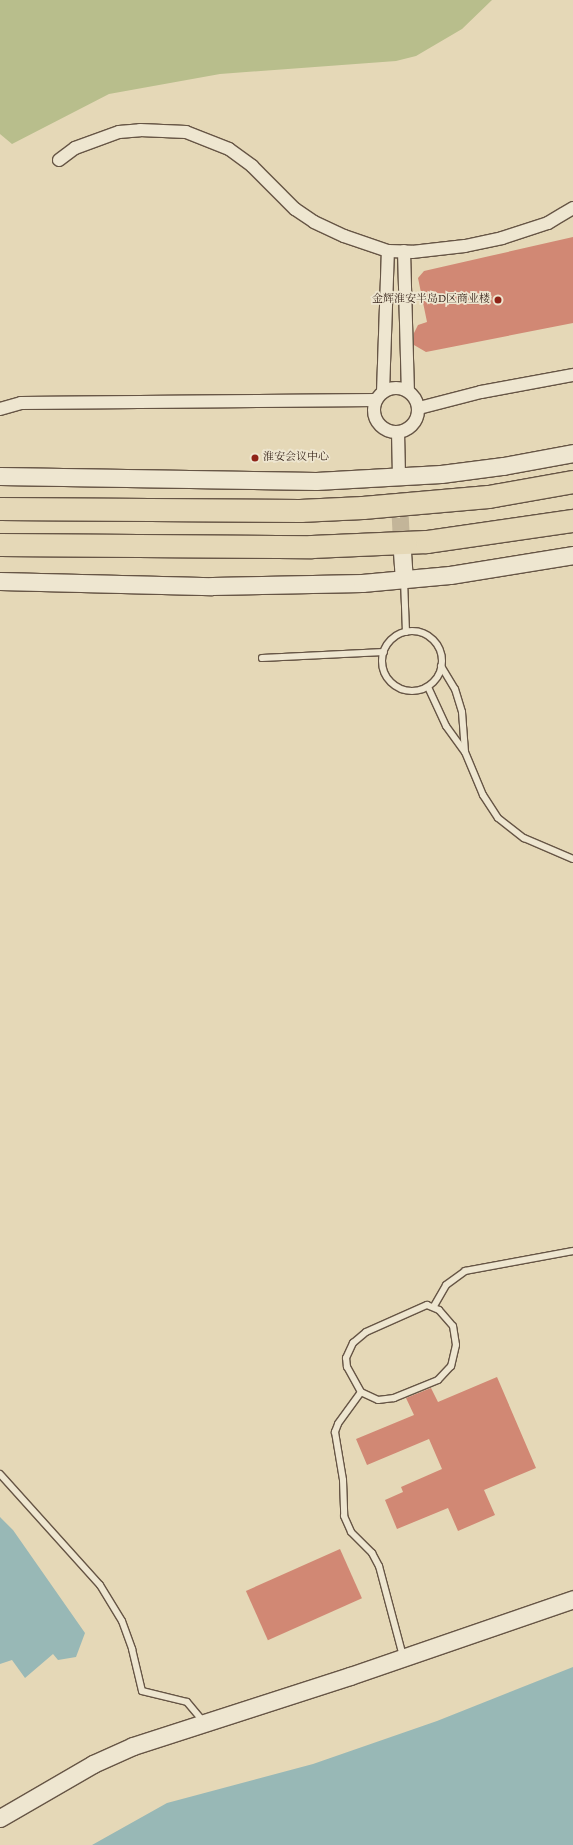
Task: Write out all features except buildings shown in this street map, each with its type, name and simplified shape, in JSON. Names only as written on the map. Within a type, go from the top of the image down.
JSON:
[{"type":"highway","points":[[0,509],[300,511],[363,508],[489,497],[573,482]]},
{"type":"highway","points":[[0,545],[320,547],[427,542],[573,521]]},
{"type":"main road","points":[[0,476],[399,485],[573,453]]},
{"type":"main road","points":[[402,552],[404,579]]},
{"type":"main road","points":[[0,580],[212,586],[362,583],[450,575],[573,555]]},
{"type":"main road","points":[[0,1818],[113,1754],[404,1658],[573,1599]]},
{"type":"street","points":[[59,160],[75,148],[119,132],[140,130],[186,132],[229,149],[252,166],[295,209],[314,222],[344,236],[388,251],[465,246],[502,238],[548,223],[573,208]]},
{"type":"street","points":[[0,409],[22,403],[380,396],[395,388],[408,391],[417,401],[419,408],[415,422],[405,430],[398,432],[390,431],[378,422],[374,408],[380,396],[388,251]]},
{"type":"street","points":[[404,251],[408,391]]},
{"type":"street","points":[[419,408],[481,392],[573,375]]},
{"type":"street","points":[[398,432],[399,485]]},
{"type":"lane","points":[[404,579],[406,632]]},
{"type":"lane","points":[[406,632],[420,633],[432,640],[442,656],[442,666],[437,677],[428,686],[411,691],[394,685],[384,670],[384,652],[392,639],[406,632]]},
{"type":"lane","points":[[262,658],[384,652]]},
{"type":"lane","points":[[442,666],[455,689],[462,712],[465,752]]},
{"type":"lane","points":[[428,686],[446,726],[465,752],[483,795],[498,818],[524,838],[573,859]]},
{"type":"lane","points":[[434,1306],[446,1285],[464,1271],[573,1251]]},
{"type":"lane","points":[[427,1305],[434,1306],[447,1318],[456,1335],[455,1355],[445,1373],[429,1384],[386,1400],[378,1400],[361,1392],[347,1367],[346,1358],[353,1342],[366,1332],[427,1305]]},
{"type":"lane","points":[[361,1392],[338,1424],[335,1432],[343,1480],[344,1516],[352,1532],[372,1553],[379,1566],[404,1658]]},
{"type":"lane","points":[[0,1474],[87,1568],[104,1591],[122,1621],[132,1649],[142,1691],[187,1702],[206,1724]]},
{"type":"green space","points":[[0,0],[492,0],[462,29],[416,56],[396,61],[220,74],[109,94],[12,144],[0,134]]},
{"type":"water","points":[[0,1517],[13,1530],[85,1633],[76,1657],[58,1660],[53,1654],[25,1678],[12,1660],[0,1664]]},
{"type":"water","points":[[573,1667],[573,1845],[92,1845],[167,1803],[313,1764],[437,1721]]},
{"type":"tunnel","points":[[399,492],[402,552]]},
{"type":"place","name":"金辉淮安半岛D区商业楼","points":[[498,300]]},
{"type":"place","name":"淮安会议中心","points":[[255,458]]}]
